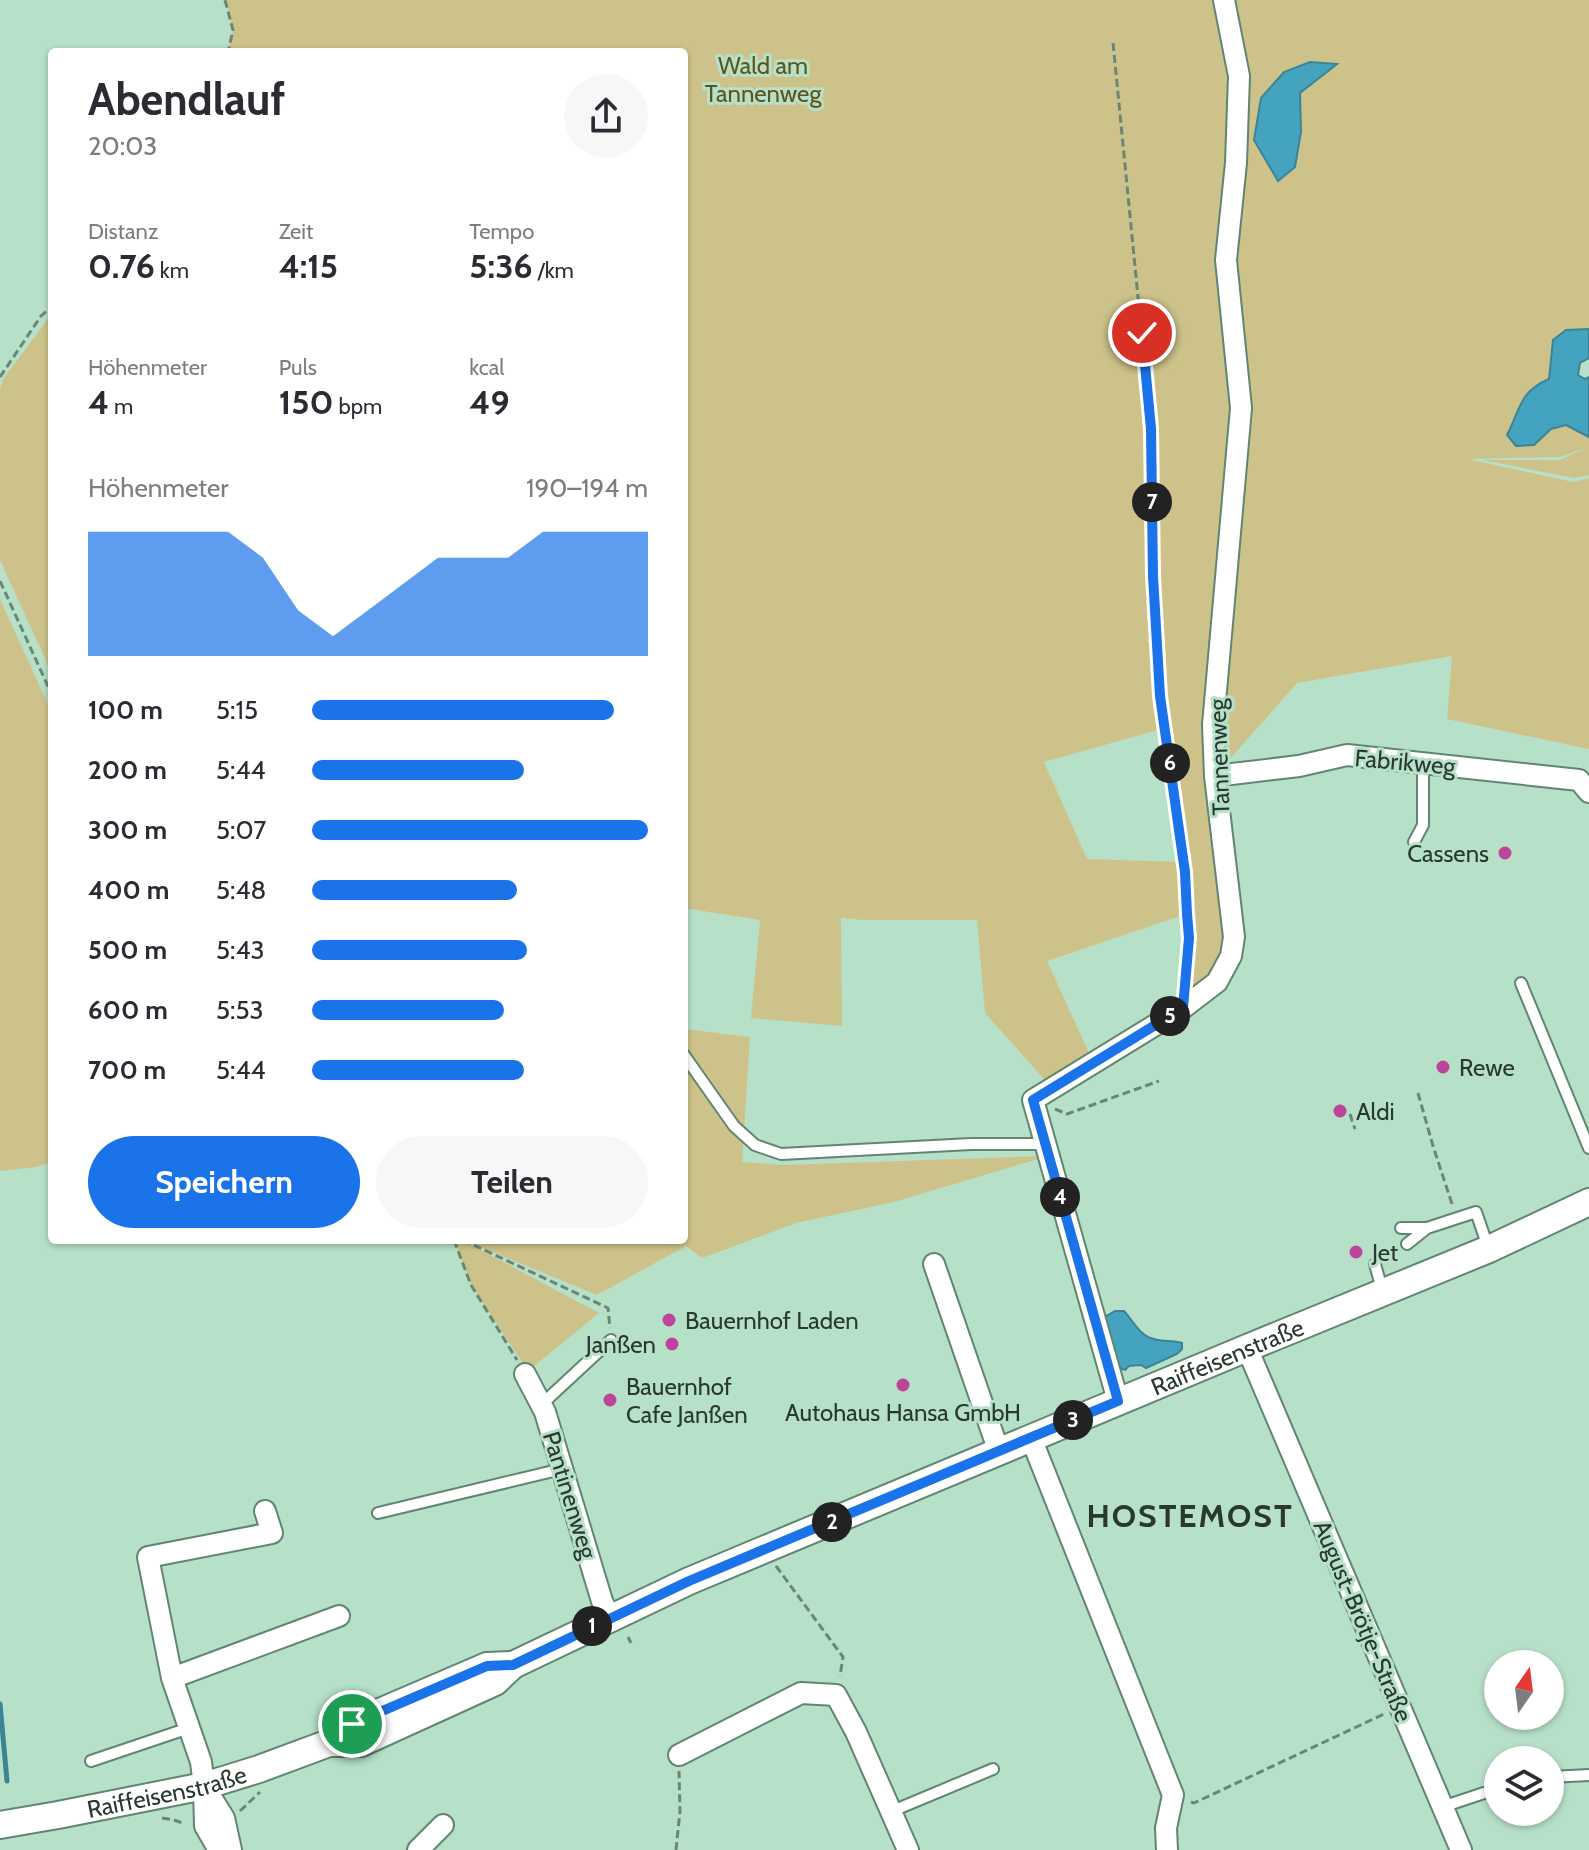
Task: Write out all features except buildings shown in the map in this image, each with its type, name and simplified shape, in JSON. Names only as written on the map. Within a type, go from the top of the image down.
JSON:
[{"type":"street","name":"Tannenweg","points":[[1033,1100],[1183,1008],[1217,982],[1231,956],[1234,937],[1215,776],[1213,725],[1241,408],[1226,260],[1236,163],[1239,76],[1224,0]]},
{"type":"street","name":"Fabrikweg","points":[[1215,776],[1299,766],[1347,755],[1579,780],[1589,792]]},
{"type":"street","points":[[1033,1100],[1118,1401]]},
{"type":"street","name":"Raiffeisenstraße","points":[[0,1825],[204,1786],[329,1743],[361,1743],[495,1682],[513,1665],[619,1627],[689,1581],[1489,1249],[1589,1202]]},
{"type":"street","points":[[934,1264],[999,1452]]},
{"type":"street","name":"August-Brötje-Straße","points":[[1247,1348],[1461,1850]]},
{"type":"street","name":"Pantinenweg","points":[[525,1374],[541,1405],[602,1601],[619,1627]]},
{"type":"street","points":[[1031,1438],[1173,1795],[1166,1828],[1167,1850]]},
{"type":"street","points":[[219,1850],[205,1826],[201,1762],[172,1678],[148,1557],[272,1533],[265,1511]]},
{"type":"street","points":[[172,1678],[339,1616]]},
{"type":"street","points":[[679,1755],[801,1693],[836,1695],[856,1732],[908,1850]]},
{"type":"street","points":[[204,1786],[224,1818],[231,1850]]},
{"type":"street","points":[[418,1850],[443,1825]]},
{"type":"lane","points":[[1414,842],[1423,825],[1423,763]]},
{"type":"lane","points":[[1521,983],[1589,1148]]},
{"type":"lane","points":[[688,1061],[734,1126],[755,1145],[781,1154],[934,1145],[1045,1144]]},
{"type":"lane","points":[[1401,1228],[1427,1228],[1476,1212],[1489,1249]]},
{"type":"lane","points":[[1407,1244],[1427,1228]]},
{"type":"lane","points":[[1375,1264],[1383,1293]]},
{"type":"lane","points":[[541,1405],[611,1340]]},
{"type":"lane","points":[[378,1513],[562,1469]]},
{"type":"lane","points":[[91,1761],[189,1728]]},
{"type":"lane","points":[[890,1812],[993,1769]]},
{"type":"lane","points":[[1564,1776],[1589,1775]]},
{"type":"lane","points":[[1442,1807],[1484,1793]]},
{"type":"path","points":[[225,0],[233,30],[229,48]]},
{"type":"path","points":[[1113,43],[1151,429],[1153,576],[1160,696],[1185,872],[1189,938],[1183,1008]]},
{"type":"path","points":[[0,377],[48,310]]},
{"type":"path","points":[[0,581],[48,686]]},
{"type":"path","points":[[1485,1070],[1489,1081]]},
{"type":"path","points":[[1033,1100],[1067,1114],[1159,1081]]},
{"type":"path","points":[[1418,1093],[1458,1218]]},
{"type":"path","points":[[1350,1114],[1355,1129]]},
{"type":"path","points":[[456,1244],[471,1285],[525,1374]]},
{"type":"path","points":[[472,1244],[608,1308],[611,1340]]},
{"type":"path","points":[[772,1561],[843,1657],[836,1695]]},
{"type":"path","points":[[619,1627],[631,1643]]},
{"type":"path","points":[[1173,1795],[1194,1803],[1399,1707]]},
{"type":"path","points":[[676,1850],[680,1811],[679,1755]]},
{"type":"green space","name":"Wald am Tannenweg","points":[[226,0],[1589,0],[1589,329],[1566,330],[1550,360],[1549,379],[1526,395],[1507,434],[1534,445],[1548,432],[1560,427],[1580,432],[1589,437],[1589,475],[1574,478],[1482,460],[1559,460],[1587,448],[1559,457],[1468,459],[1573,482],[1589,478],[1589,749],[1447,719],[1452,656],[1297,683],[1215,776],[1231,956],[1183,1008],[1189,914],[1185,861],[1165,728],[1044,762],[1087,859],[1182,862],[1186,914],[1047,961],[1093,1062],[1052,1088],[985,1013],[977,920],[841,918],[842,1026],[751,1018],[760,920],[688,909],[688,48],[229,48],[233,30]],"holes":[[[1310,62],[1336,64],[1299,93],[1301,132],[1254,140]]]},
{"type":"green space","points":[[48,319],[48,665],[0,560],[0,390],[3,379]]},
{"type":"green space","points":[[0,599],[48,704],[48,1163],[0,1171]]},
{"type":"green space","points":[[688,1029],[750,1037],[742,1162],[783,1165],[1048,1156],[894,1202],[796,1223],[702,1258],[686,1246],[597,1295],[474,1244],[688,1244]]},
{"type":"green space","points":[[456,1244],[470,1244],[599,1313],[528,1371],[471,1285]]},
{"type":"water","points":[[1310,62],[1337,64],[1300,93],[1301,132],[1295,167],[1278,181],[1254,140],[1261,98],[1284,72]]},
{"type":"water","points":[[1589,329],[1589,358],[1580,363],[1578,375],[1585,379],[1589,377],[1589,437],[1566,425],[1551,429],[1534,445],[1516,446],[1507,435],[1526,395],[1549,379],[1553,340],[1566,330]]},
{"type":"water","points":[[1115,1311],[1124,1311],[1149,1337],[1182,1343],[1182,1349],[1146,1368],[1141,1365],[1129,1366],[1125,1370],[1117,1367],[1103,1318]]},
{"type":"waterway","points":[[0,1704],[7,1781]]},
{"type":"place","name":"Cassens","points":[[1505,853]]},
{"type":"place","name":"Rewe","points":[[1443,1067]]},
{"type":"place","name":"Aldi","points":[[1340,1111]]},
{"type":"place","name":"Jet","points":[[1356,1252]]},
{"type":"place","name":"Bauernhof Laden","points":[[669,1320]]},
{"type":"place","name":"Janßen","points":[[672,1344]]},
{"type":"place","name":"Autohaus Hansa GmbH","points":[[903,1385]]},
{"type":"place","name":"Bauernhof Cafe Janßen","points":[[610,1400]]},
{"type":"district","name":"HOSTEMOST","points":[[1190,1515]]},
{"type":"route","points":[[352,1724],[487,1666],[513,1665],[689,1581],[1118,1401],[1033,1100],[1183,1008],[1189,938],[1185,872],[1160,696],[1153,576],[1151,429],[1142,333]]}]
